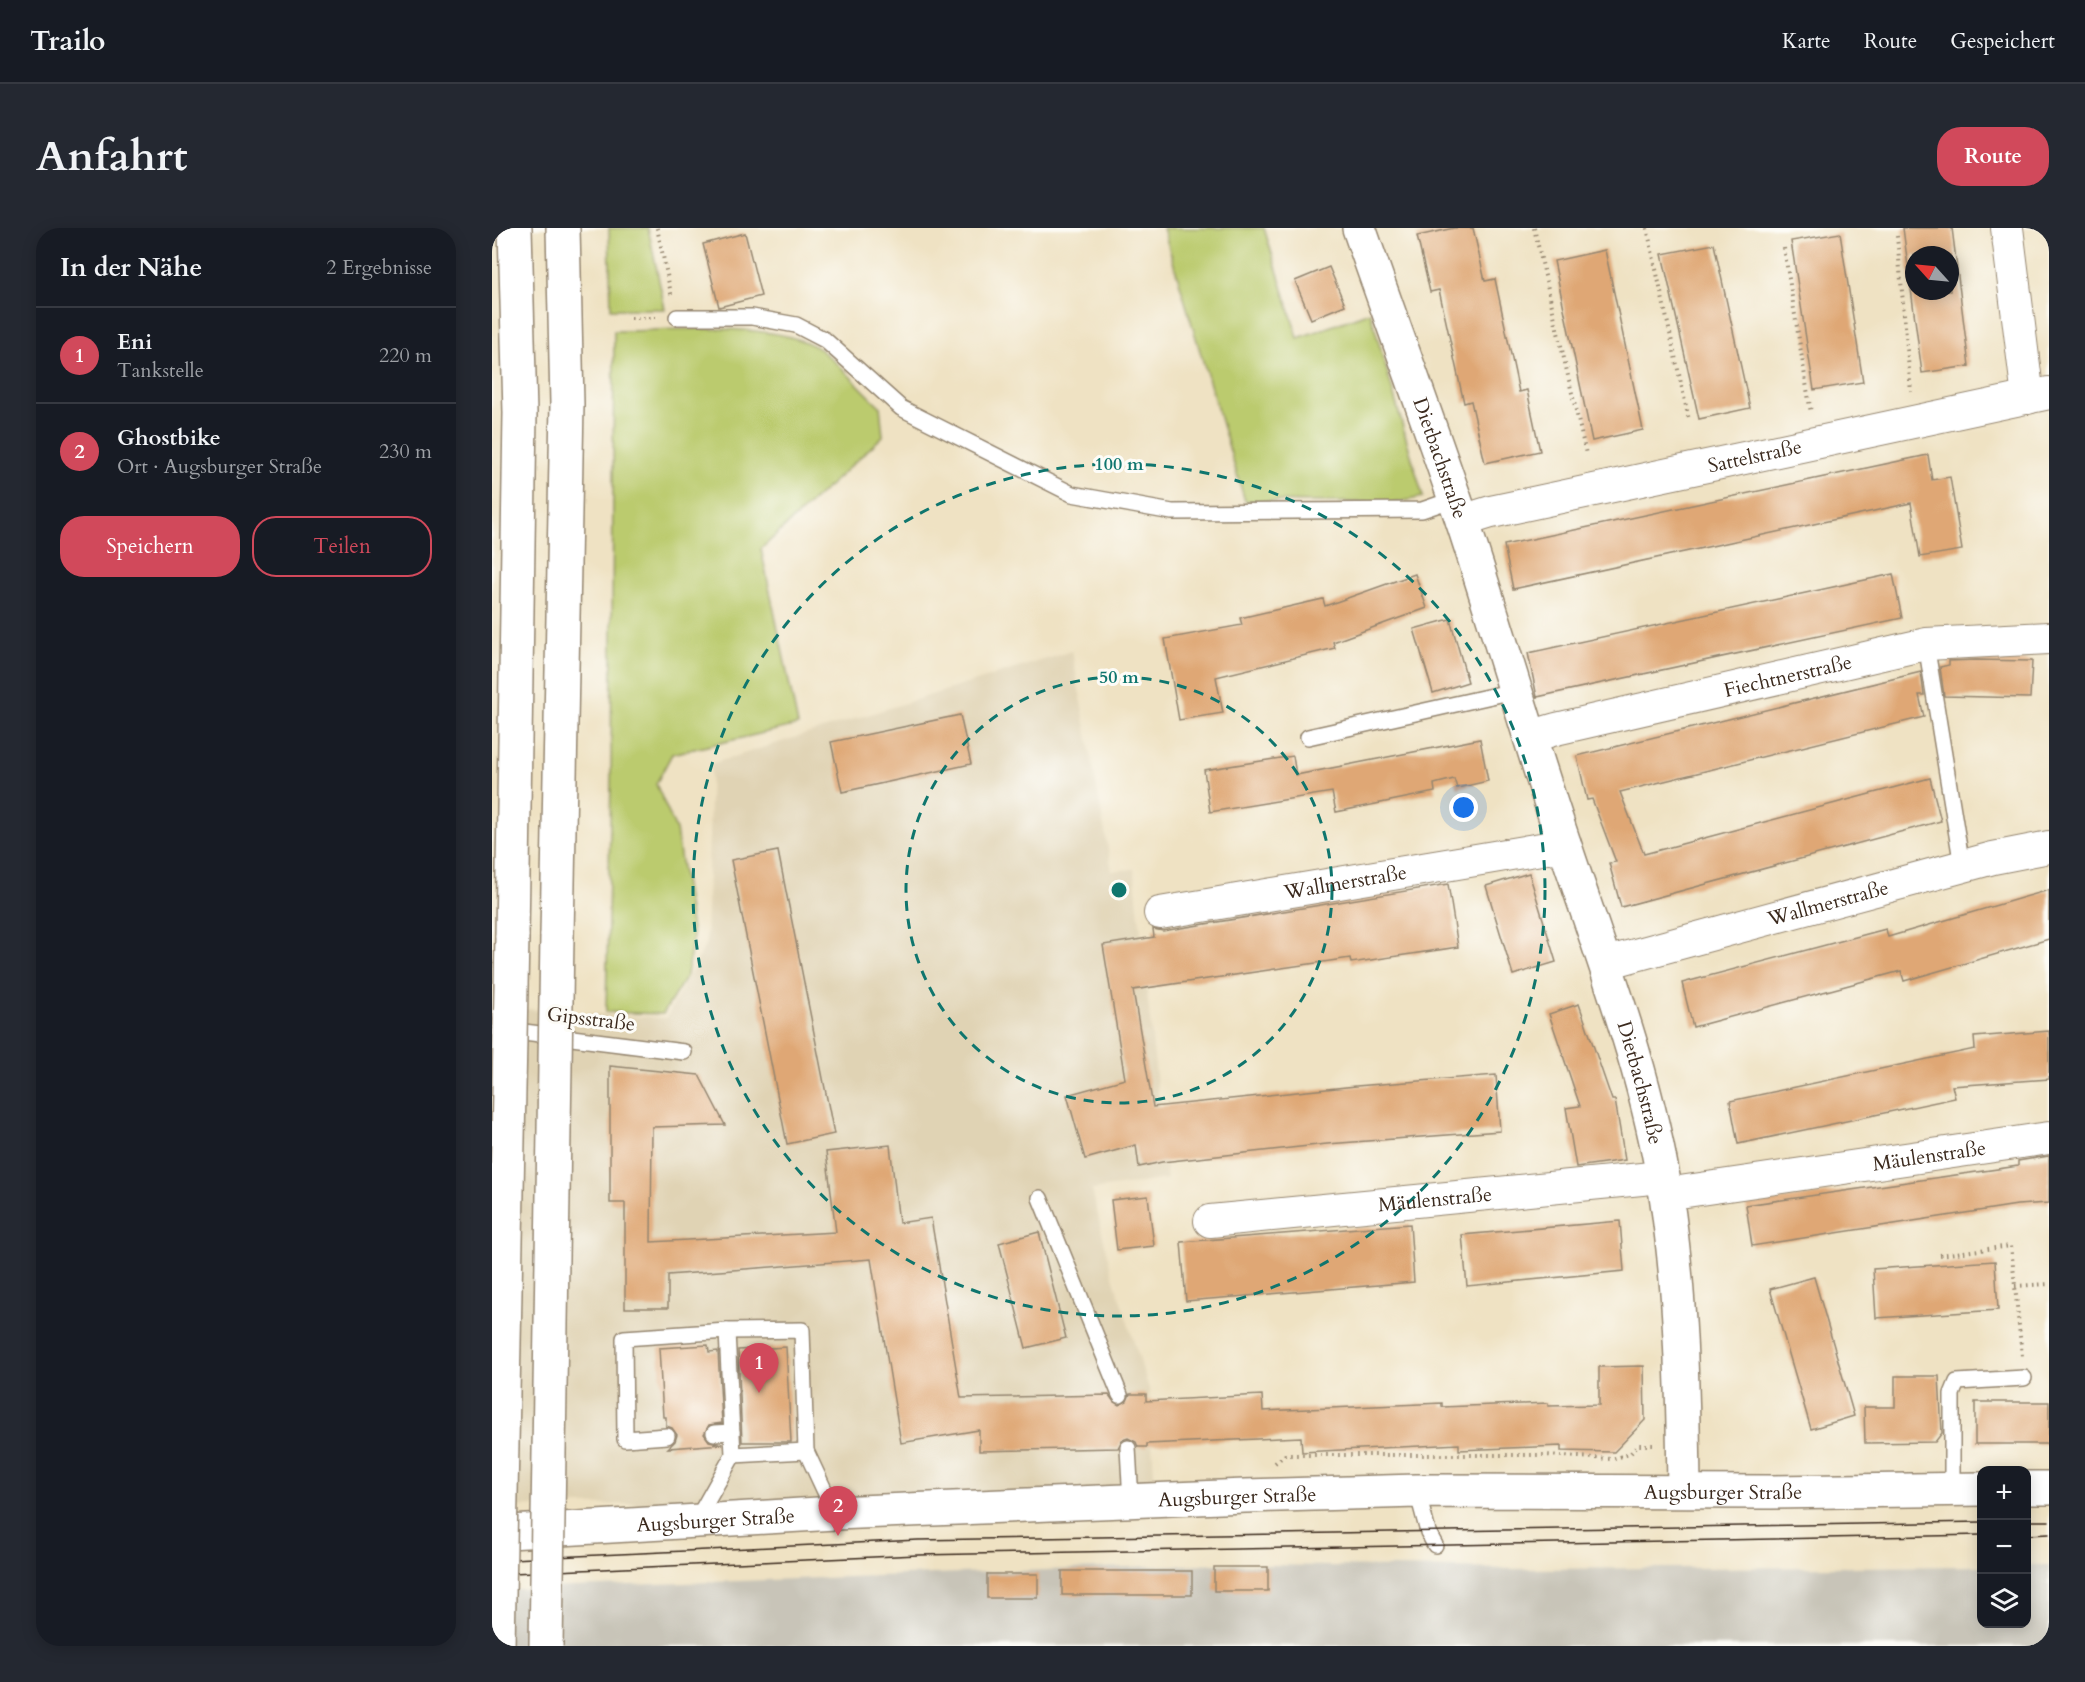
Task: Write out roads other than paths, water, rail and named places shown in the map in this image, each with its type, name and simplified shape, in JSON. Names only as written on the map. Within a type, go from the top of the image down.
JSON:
[{"type":"main road","points":[[498,1646],[520,413],[515,228]]},
{"type":"main road","points":[[546,1646],[567,404],[562,228]]},
{"type":"main road","name":"Dietbachstraße","points":[[1359,228],[1458,510],[1514,691],[1606,963],[1635,1057],[1664,1185],[1679,1337],[1684,1417],[1684,1491]]},
{"type":"main road","points":[[2031,1488],[2049,1488]]},
{"type":"main road","name":"Augsburger Straße","points":[[492,1533],[835,1513],[1417,1491],[1967,1489]]},
{"type":"street","points":[[2007,228],[2038,396]]},
{"type":"street","name":"Sattelstraße","points":[[1458,510],[1491,512],[2038,396]]},
{"type":"street","name":"Fiechtnerstraße","points":[[1530,737],[1556,729],[1926,644],[2049,638]]},
{"type":"street","name":"Wallmerstraße","points":[[1160,913],[1565,845]]},
{"type":"street","name":"Wallmerstraße","points":[[1606,963],[1962,866],[2049,847]]},
{"type":"street","name":"Mäulenstraße","points":[[1210,1221],[1664,1185],[2049,1138]]},
{"type":"lane","points":[[677,317],[752,317],[796,324],[825,340],[901,408],[1072,494],[1172,512],[1458,510]]},
{"type":"lane","points":[[1926,644],[1962,866]]},
{"type":"lane","points":[[1308,736],[1514,691]]},
{"type":"lane","name":"Gipsstraße","points":[[492,1028],[684,1052]]},
{"type":"lane","points":[[1040,1198],[1120,1395]]},
{"type":"lane","points":[[667,1436],[625,1439],[624,1338],[726,1331],[802,1330],[806,1451],[835,1513]]},
{"type":"lane","points":[[696,1521],[733,1455],[726,1331]]},
{"type":"lane","points":[[1967,1489],[1952,1394],[1957,1383],[2024,1378]]},
{"type":"lane","points":[[714,1433],[732,1432]]},
{"type":"lane","points":[[1128,1448],[1131,1501]]},
{"type":"lane","points":[[733,1455],[806,1451]]},
{"type":"lane","points":[[1417,1491],[1428,1532],[1435,1545]]},
{"type":"tram line","points":[[2031,1521],[2049,1521]]},
{"type":"tram line","points":[[492,1560],[918,1540],[1977,1522]]},
{"type":"tram line","points":[[2031,1535],[2049,1534]]},
{"type":"tram line","points":[[492,1574],[918,1555],[1977,1535]]},
{"type":"place","name":"Eni","points":[[759,1393]]},
{"type":"place","name":"Ghostbike","points":[[838,1536]]}]
